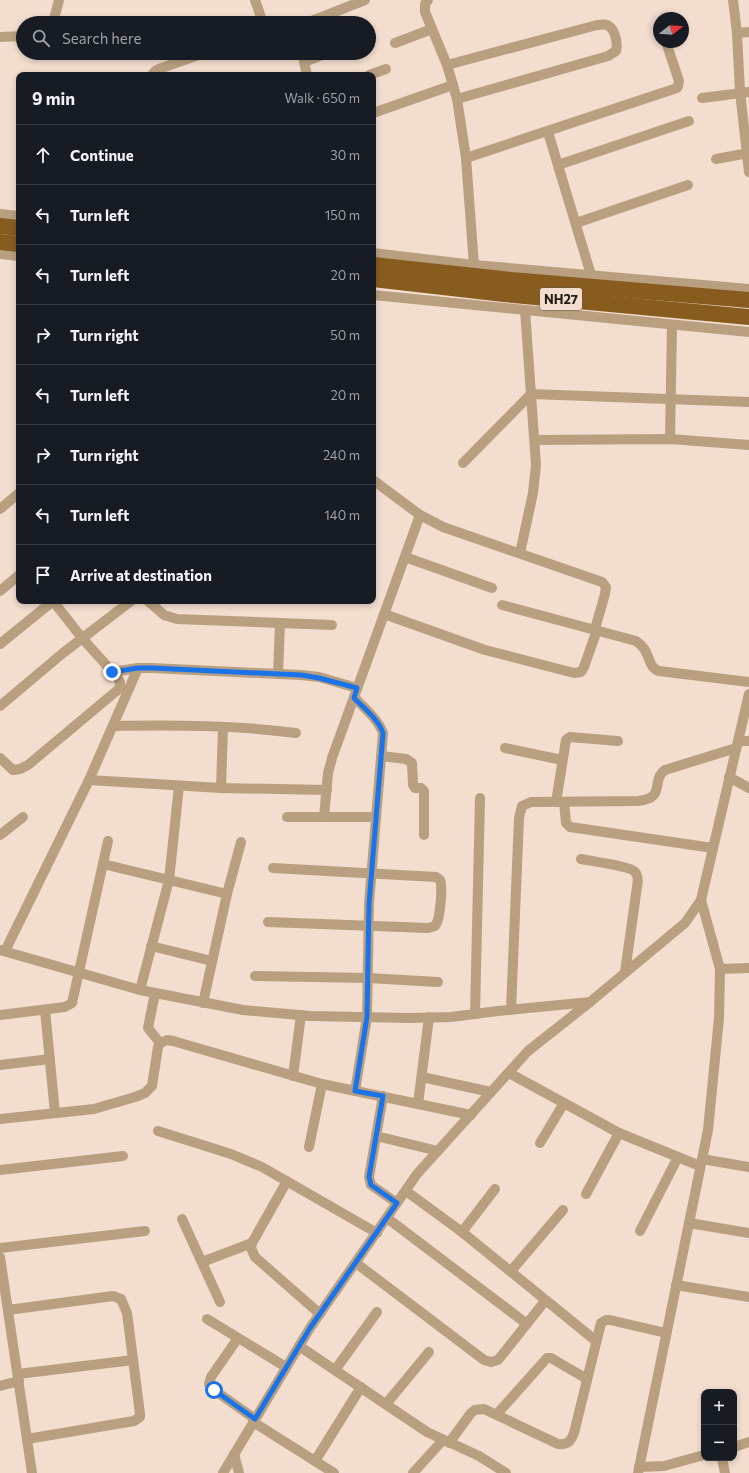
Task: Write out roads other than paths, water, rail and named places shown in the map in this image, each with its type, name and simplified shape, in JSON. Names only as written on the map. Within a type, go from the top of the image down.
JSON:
[{"type":"highway","points":[[0,226],[16,228]]},
{"type":"highway","points":[[0,242],[16,244]]},
{"type":"highway","name":"NH27","points":[[376,265],[511,280],[749,300]]},
{"type":"highway","name":"NH27","points":[[376,279],[504,294],[749,317]]},
{"type":"street","points":[[55,16],[59,0]]},
{"type":"street","points":[[255,0],[261,16]]},
{"type":"street","points":[[324,16],[365,0]]},
{"type":"street","points":[[428,0],[424,4],[424,8],[447,65],[457,99],[466,158],[474,265]]},
{"type":"street","points":[[733,0],[745,92],[749,172]]},
{"type":"street","points":[[447,65],[597,25],[607,25],[614,33],[617,48],[616,51],[608,56],[457,99]]},
{"type":"street","points":[[395,43],[432,29]]},
{"type":"street","points":[[737,33],[749,32]]},
{"type":"street","points":[[0,36],[16,36]]},
{"type":"street","points":[[466,158],[677,88],[679,81],[668,48]]},
{"type":"street","points":[[154,72],[184,60]]},
{"type":"street","points":[[306,72],[304,62],[309,60]]},
{"type":"street","points":[[376,73],[386,69]]},
{"type":"street","points":[[376,112],[453,85]]},
{"type":"street","points":[[702,98],[745,92]]},
{"type":"street","points":[[558,165],[689,121]]},
{"type":"street","points":[[548,132],[591,275]]},
{"type":"street","points":[[716,159],[748,153]]},
{"type":"street","points":[[576,223],[688,185]]},
{"type":"street","points":[[0,214],[16,216]]},
{"type":"street","points":[[376,253],[474,265],[749,289]]},
{"type":"street","points":[[0,254],[16,256]]},
{"type":"street","points":[[376,295],[749,332]]},
{"type":"street","points":[[520,553],[533,494],[536,465],[525,310]]},
{"type":"street","points":[[670,439],[672,325]]},
{"type":"street","points":[[463,463],[531,394],[749,402]]},
{"type":"street","points":[[535,440],[670,439],[749,445]]},
{"type":"street","points":[[376,482],[420,515],[443,527],[602,582],[606,587],[596,629],[584,667],[580,672],[574,673],[485,650],[384,614]]},
{"type":"street","points":[[0,509],[16,496]]},
{"type":"street","points":[[324,817],[328,772],[332,758],[420,515]]},
{"type":"street","points":[[405,557],[492,588]]},
{"type":"street","points":[[0,591],[16,578]]},
{"type":"street","points":[[0,644],[49,604]]},
{"type":"street","points":[[0,758],[13,770],[20,769],[28,765],[120,688],[120,682],[55,604]]},
{"type":"street","points":[[0,706],[63,652],[127,604]]},
{"type":"street","points":[[151,604],[164,615],[177,620],[332,625]]},
{"type":"street","points":[[502,605],[596,629],[636,641],[641,644],[647,652],[654,670],[749,682]]},
{"type":"street","points":[[278,674],[280,623]]},
{"type":"street","points":[[112,672],[138,668],[278,674],[319,678],[355,693],[381,727],[383,733],[371,873],[367,1017],[355,1091]]},
{"type":"street","points":[[138,668],[89,780],[3,951],[140,990],[243,1010],[301,1016],[451,1017],[590,1002]]},
{"type":"street","points":[[222,1473],[299,1346],[418,1174],[528,1051],[685,923],[701,900],[749,694]]},
{"type":"street","points":[[113,726],[179,724],[264,729],[296,733]]},
{"type":"street","points":[[221,788],[223,727]]},
{"type":"street","points":[[618,741],[568,738],[565,742],[562,760],[560,802],[566,823],[570,827],[713,848]]},
{"type":"street","points":[[511,1010],[519,818],[522,806],[531,802],[638,801],[649,799],[655,794],[660,777],[665,770],[749,741]]},
{"type":"street","points":[[505,748],[562,760]]},
{"type":"street","points":[[381,756],[406,759],[412,763],[413,785],[415,788],[421,788],[424,791],[424,834]]},
{"type":"street","points":[[729,777],[749,788]]},
{"type":"street","points":[[89,780],[221,788],[327,790]]},
{"type":"street","points":[[140,990],[169,880],[179,786]]},
{"type":"street","points":[[475,1014],[480,798]]},
{"type":"street","points":[[0,836],[23,817]]},
{"type":"street","points":[[287,817],[376,817]]},
{"type":"street","points":[[0,1015],[65,1007],[72,1003],[108,841]]},
{"type":"street","points":[[203,1003],[227,894],[241,842]]},
{"type":"street","points":[[581,859],[630,868],[637,874],[638,879],[625,972]]},
{"type":"street","points":[[103,864],[227,894]]},
{"type":"street","points":[[268,922],[428,928],[436,926],[439,921],[441,886],[440,880],[436,877],[273,868]]},
{"type":"street","points":[[701,900],[720,969],[719,1018],[708,1130],[638,1470],[664,1466],[701,1456]]},
{"type":"street","points":[[151,946],[212,960]]},
{"type":"street","points":[[720,969],[749,968]]},
{"type":"street","points":[[255,976],[368,978],[438,982]]},
{"type":"street","points":[[154,993],[148,1028],[160,1043]]},
{"type":"street","points":[[45,1010],[55,1113]]},
{"type":"street","points":[[293,1076],[301,1016]]},
{"type":"street","points":[[418,1104],[429,1017]]},
{"type":"street","points":[[0,1119],[94,1109],[145,1094],[152,1086],[158,1047],[160,1043],[167,1040],[322,1084],[471,1115]]},
{"type":"street","points":[[0,1065],[50,1059]]},
{"type":"street","points":[[509,1073],[619,1133],[678,1158],[749,1167]]},
{"type":"street","points":[[422,1077],[491,1092]]},
{"type":"street","points":[[309,1147],[322,1084]]},
{"type":"street","points":[[383,1096],[369,1172],[369,1181],[377,1189],[397,1203]]},
{"type":"street","points":[[540,1143],[564,1103]]},
{"type":"street","points":[[158,1131],[236,1156],[262,1167],[377,1232]]},
{"type":"street","points":[[586,1194],[619,1133]]},
{"type":"street","points":[[376,1136],[438,1151]]},
{"type":"street","points":[[0,1170],[123,1156]]},
{"type":"street","points":[[640,1231],[678,1158]]},
{"type":"street","points":[[287,1182],[252,1243],[251,1248],[255,1257],[320,1314]]},
{"type":"street","points":[[462,1232],[495,1189]]},
{"type":"street","points":[[406,1191],[462,1232],[596,1341]]},
{"type":"street","points":[[511,1272],[563,1210]]},
{"type":"street","points":[[387,1218],[527,1324]]},
{"type":"street","points":[[182,1219],[220,1302]]},
{"type":"street","points":[[689,1223],[749,1233]]},
{"type":"street","points":[[0,1248],[145,1231]]},
{"type":"street","points":[[202,1262],[252,1243]]},
{"type":"street","points":[[0,1257],[32,1473]]},
{"type":"street","points":[[356,1263],[488,1361],[494,1362],[498,1360],[545,1301]]},
{"type":"street","points":[[676,1285],[749,1297]]},
{"type":"street","points":[[8,1310],[106,1297],[118,1297],[124,1303],[127,1313],[140,1417],[137,1419],[27,1439]]},
{"type":"street","points":[[335,1370],[377,1312]]},
{"type":"street","points":[[207,1319],[286,1367]]},
{"type":"street","points":[[413,1473],[446,1442],[475,1410],[484,1408],[558,1444],[567,1443],[571,1440],[574,1432],[596,1341],[602,1323],[606,1320],[666,1333]]},
{"type":"street","points":[[238,1338],[211,1377],[209,1384],[214,1390],[254,1420],[334,1473]]},
{"type":"street","points":[[299,1346],[427,1432],[485,1459],[506,1473]]},
{"type":"street","points":[[386,1404],[429,1352]]},
{"type":"street","points":[[497,1414],[547,1358],[552,1358],[587,1379]]},
{"type":"street","points":[[0,1386],[18,1378],[133,1360]]},
{"type":"street","points":[[315,1461],[361,1387]]},
{"type":"street","points":[[737,1446],[749,1442]]},
{"type":"street","points":[[234,1454],[239,1473]]},
{"type":"street","points":[[723,1461],[726,1473]]}]
